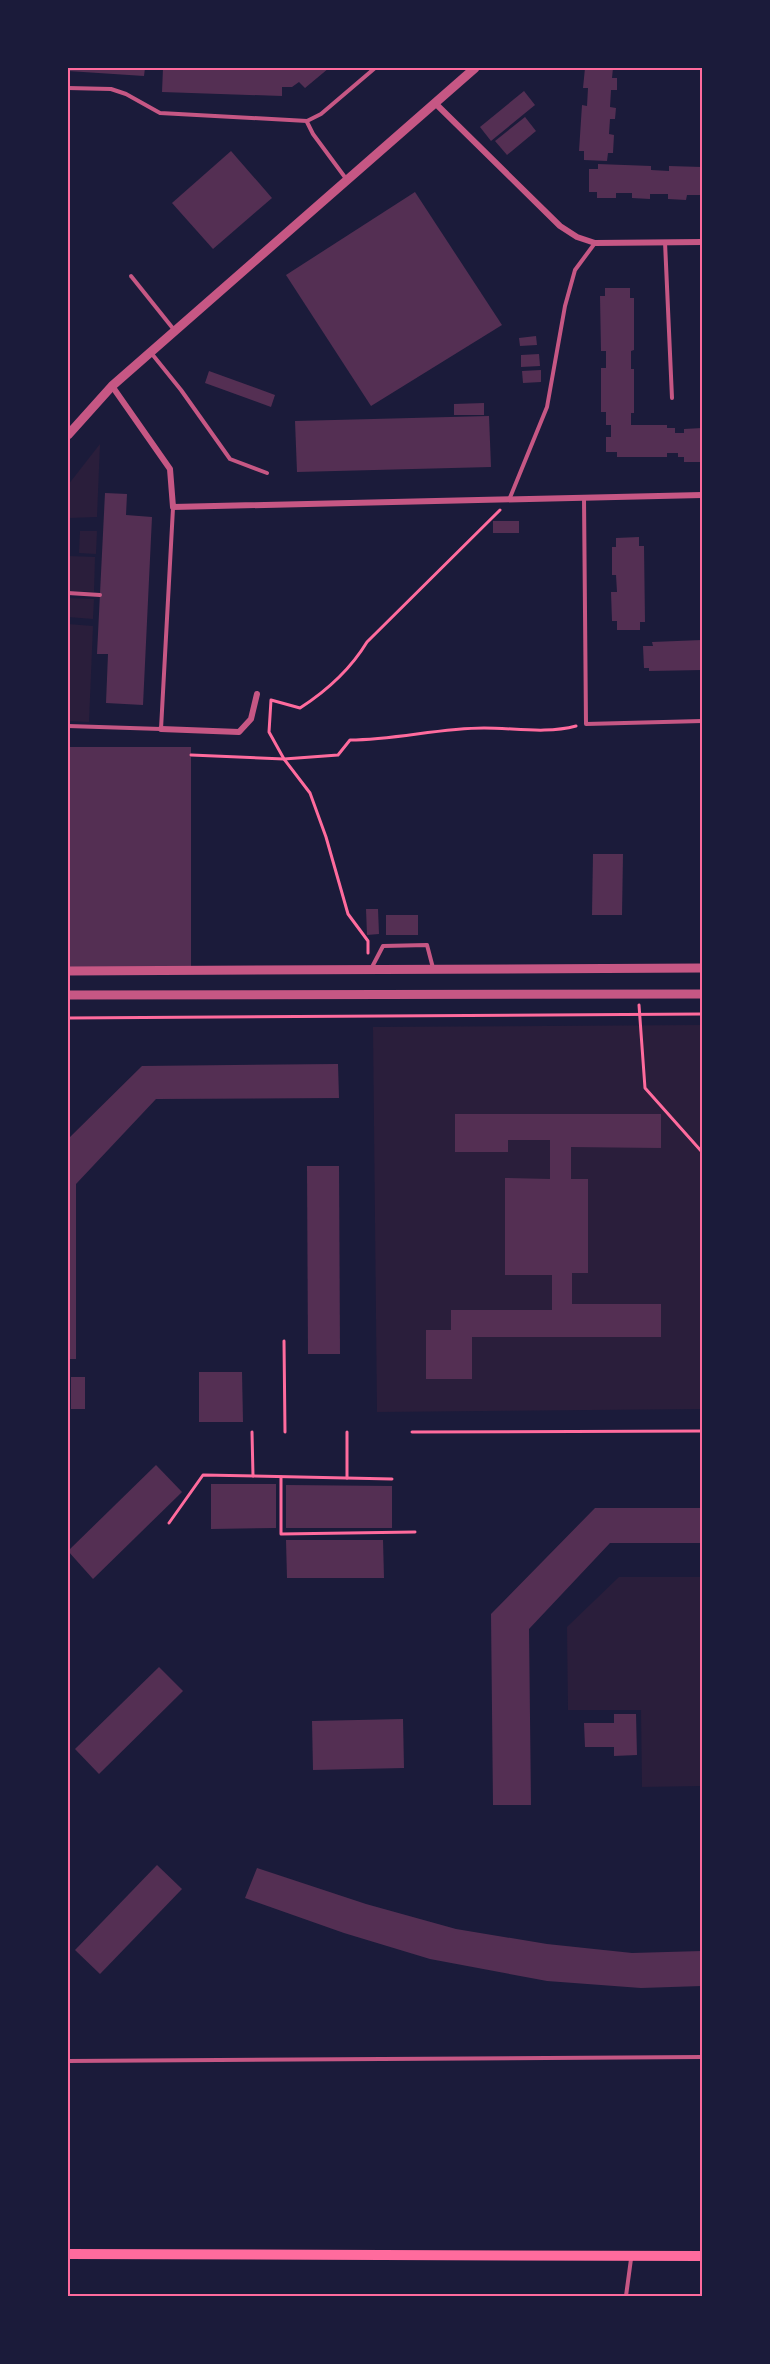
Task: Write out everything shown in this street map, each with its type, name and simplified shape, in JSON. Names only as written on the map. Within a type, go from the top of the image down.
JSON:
[{"type":"main road","points":[[68,2254],[631,2258],[702,2256]]},
{"type":"street","points":[[68,435],[112,386],[476,68]]},
{"type":"street","points":[[436,104],[560,226],[577,237],[595,243],[702,242]]},
{"type":"street","points":[[112,386],[170,469],[173,507],[702,495]]},
{"type":"street","points":[[160,729],[239,732],[251,719],[257,694]]},
{"type":"street","points":[[68,971],[702,968]]},
{"type":"street","points":[[68,996],[702,994]]},
{"type":"lane","points":[[68,88],[111,89],[126,94],[160,113],[307,121],[321,114],[375,68]]},
{"type":"lane","points":[[307,121],[313,134],[347,180]]},
{"type":"lane","points":[[665,242],[672,398]]},
{"type":"lane","points":[[509,501],[547,407],[565,306],[575,270],[595,243]]},
{"type":"lane","points":[[131,276],[176,331]]},
{"type":"lane","points":[[151,353],[182,390],[230,459],[267,473]]},
{"type":"lane","points":[[584,498],[586,724],[702,721]]},
{"type":"lane","points":[[68,726],[160,729],[173,507]]},
{"type":"lane","points":[[68,593],[100,595]]},
{"type":"lane","points":[[369,970],[383,946],[402,945],[428,945],[434,969]]},
{"type":"lane","points":[[68,2061],[702,2057]]},
{"type":"lane","points":[[626,2296],[631,2258]]},
{"type":"path","points":[[369,970],[368,941],[348,914],[326,837],[310,793],[284,759],[269,732],[271,700],[300,708],[322,694],[352,666],[375,634],[509,501]]},
{"type":"path","points":[[191,755],[284,759],[338,755],[350,740],[385,740],[482,728],[563,730],[586,724]]},
{"type":"path","points":[[638,994],[645,1088],[702,1152]]},
{"type":"path","points":[[68,1018],[702,1014]]},
{"type":"path","points":[[284,1341],[285,1432]]},
{"type":"path","points":[[412,1432],[702,1431]]},
{"type":"path","points":[[252,1432],[253,1476]]},
{"type":"path","points":[[347,1432],[347,1478]]},
{"type":"path","points":[[169,1523],[203,1475],[392,1479]]},
{"type":"path","points":[[281,1477],[281,1534],[415,1532]]},
{"type":"shaded area","points":[[100,444],[97,517],[68,518],[68,485]]},
{"type":"shaded area","points":[[80,531],[97,531],[96,554],[79,553]]},
{"type":"shaded area","points":[[69,556],[95,557],[94,592],[68,591]]},
{"type":"shaded area","points":[[68,598],[94,599],[93,619],[68,617]]},
{"type":"shaded area","points":[[68,624],[93,626],[89,722],[68,721]]},
{"type":"shaded area","points":[[702,1025],[702,1409],[377,1412],[373,1027]]},
{"type":"shaded area","points":[[619,1577],[702,1577],[702,1786],[642,1787],[641,1710],[568,1710],[567,1627]]},
{"type":"building","points":[[68,68],[145,68],[144,76],[68,71]]},
{"type":"building","points":[[163,68],[329,68],[305,88],[299,82],[292,87],[282,87],[282,96],[162,92]]},
{"type":"building","points":[[585,68],[613,68],[612,78],[617,78],[617,90],[611,90],[610,107],[616,108],[615,119],[610,119],[609,134],[614,135],[613,153],[608,153],[607,161],[584,160],[584,151],[579,151],[582,105],[587,106],[588,88],[583,88]]},
{"type":"building","points":[[524,91],[535,105],[491,141],[480,127]]},
{"type":"building","points":[[525,117],[536,131],[507,155],[495,141]]},
{"type":"building","points":[[231,151],[272,198],[213,249],[172,203]]},
{"type":"building","points":[[598,164],[651,166],[651,170],[669,171],[669,166],[702,167],[702,195],[687,195],[686,200],[668,199],[668,194],[650,194],[650,199],[632,198],[632,193],[616,193],[616,198],[597,198],[597,192],[589,192],[589,169],[598,169]]},
{"type":"building","points":[[415,192],[502,325],[371,406],[286,275]]},
{"type":"building","points":[[605,288],[630,288],[630,298],[634,298],[634,350],[631,351],[631,369],[634,369],[634,413],[631,413],[631,425],[667,425],[667,428],[675,428],[675,433],[684,433],[684,429],[702,428],[702,462],[684,462],[684,457],[678,457],[678,453],[667,453],[667,457],[617,457],[617,452],[606,452],[606,437],[611,437],[611,425],[606,425],[606,412],[601,412],[601,368],[606,368],[606,351],[601,351],[600,296],[605,296]]},
{"type":"building","points":[[536,336],[537,345],[520,346],[519,338]]},
{"type":"building","points":[[539,354],[540,366],[521,367],[521,355]]},
{"type":"building","points":[[541,370],[541,382],[523,383],[522,371]]},
{"type":"building","points":[[209,371],[275,395],[271,407],[205,383]]},
{"type":"building","points":[[484,403],[484,415],[454,415],[454,404]]},
{"type":"building","points":[[489,416],[491,467],[297,472],[295,421]]},
{"type":"building","points":[[105,493],[127,494],[126,515],[152,517],[143,705],[106,703],[108,654],[97,654]]},
{"type":"building","points":[[493,521],[519,521],[519,533],[493,533]]},
{"type":"building","points":[[639,537],[639,546],[644,546],[645,622],[640,622],[640,630],[617,630],[617,621],[612,621],[611,592],[617,592],[616,575],[612,575],[612,547],[616,547],[616,538]]},
{"type":"building","points":[[702,640],[702,670],[649,671],[649,668],[644,668],[643,646],[653,646],[652,642]]},
{"type":"building","points":[[68,747],[191,747],[191,968],[68,968]]},
{"type":"building","points":[[593,854],[623,854],[622,915],[592,915]]},
{"type":"building","points":[[366,909],[378,909],[379,934],[367,935]]},
{"type":"building","points":[[386,915],[418,915],[418,935],[386,935]]},
{"type":"building","points":[[338,1064],[339,1098],[156,1099],[76,1184],[76,1359],[68,1359],[68,1139],[142,1066]]},
{"type":"building","points":[[455,1114],[661,1114],[661,1148],[571,1147],[571,1179],[588,1179],[588,1273],[572,1273],[572,1304],[661,1304],[661,1337],[472,1337],[472,1379],[426,1379],[426,1330],[451,1330],[451,1310],[552,1310],[552,1275],[505,1275],[505,1178],[550,1179],[550,1140],[508,1140],[508,1152],[455,1152]]},
{"type":"building","points":[[307,1166],[339,1166],[340,1354],[308,1354]]},
{"type":"building","points":[[199,1372],[242,1372],[243,1422],[199,1422]]},
{"type":"building","points":[[71,1377],[85,1377],[85,1409],[71,1409]]},
{"type":"building","points":[[68,1460],[70,1460],[69,1488],[68,1488]]},
{"type":"building","points":[[156,1465],[182,1492],[93,1579],[68,1551]]},
{"type":"building","points":[[211,1484],[276,1484],[276,1528],[211,1529]]},
{"type":"building","points":[[286,1485],[392,1486],[392,1528],[286,1528]]},
{"type":"building","points":[[595,1508],[702,1508],[702,1543],[610,1543],[529,1629],[531,1805],[493,1805],[491,1614]]},
{"type":"building","points":[[286,1540],[383,1540],[384,1578],[287,1578]]},
{"type":"building","points":[[159,1667],[183,1691],[99,1774],[75,1749]]},
{"type":"building","points":[[614,1714],[636,1714],[637,1755],[614,1756],[614,1747],[585,1747],[584,1723],[614,1723]]},
{"type":"building","points":[[403,1719],[404,1768],[313,1770],[312,1721]]},
{"type":"building","points":[[157,1865],[182,1889],[100,1974],[75,1950]]},
{"type":"building","points":[[257,1868],[366,1904],[456,1929],[547,1944],[632,1953],[702,1951],[702,1986],[641,1988],[547,1981],[430,1959],[344,1933],[245,1898]]}]
